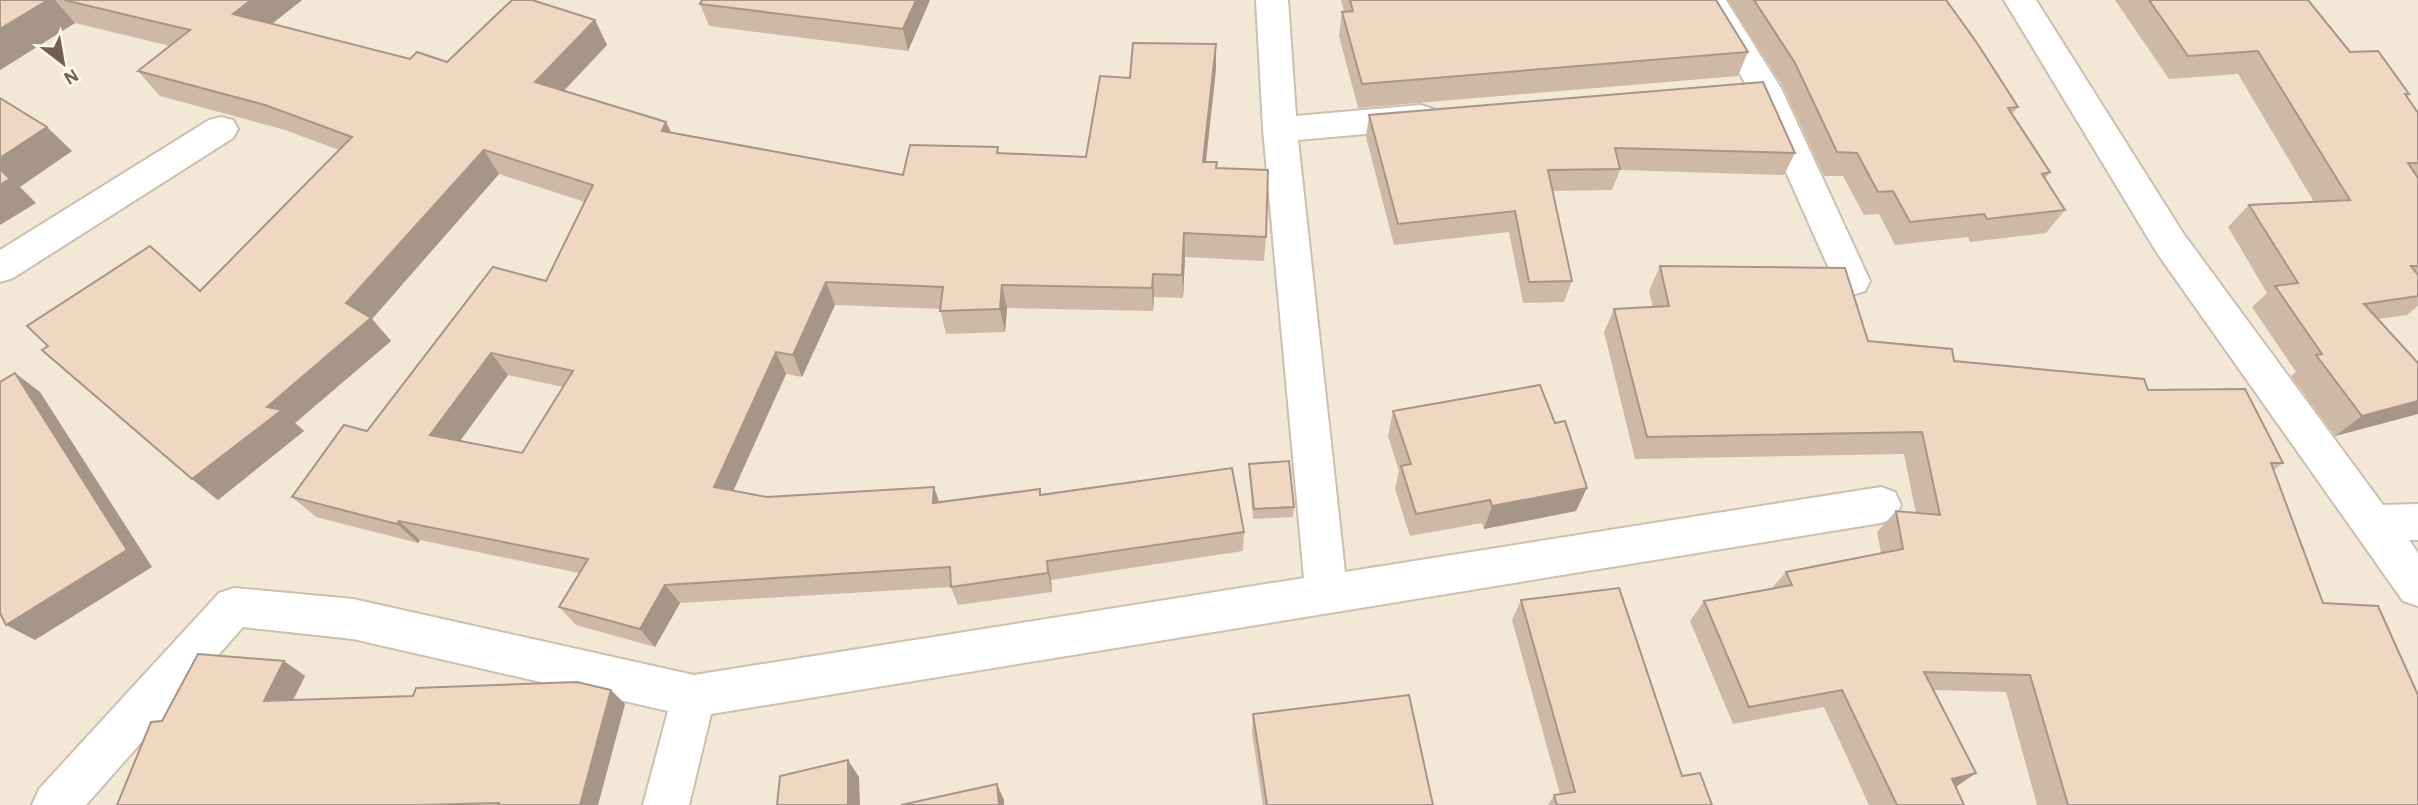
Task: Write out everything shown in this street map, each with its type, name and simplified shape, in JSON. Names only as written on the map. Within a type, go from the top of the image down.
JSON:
[{"type":"street","points":[[1272,0],[1280,129],[1327,595]]},
{"type":"street","points":[[1710,0],[1751,89],[1852,281]]},
{"type":"street","points":[[2020,0],[2170,243],[2418,587]]},
{"type":"street","points":[[1280,129],[1447,115]]},
{"type":"street","points":[[0,268],[221,129]]},
{"type":"street","points":[[55,805],[234,607],[353,619],[694,696],[1881,505]]},
{"type":"street","points":[[2371,524],[2418,522]]},
{"type":"street","points":[[666,805],[694,696]]},
{"type":"shaded area","points":[[0,0],[2418,0],[2418,805],[0,805]]},
{"type":"building","points":[[0,0],[48,0],[0,29]]},
{"type":"building","points":[[64,0],[251,0],[233,14],[410,59],[417,52],[447,62],[512,0],[532,0],[595,20],[535,82],[666,122],[662,131],[903,175],[910,145],[998,147],[997,153],[1086,157],[1100,76],[1130,78],[1133,43],[1216,44],[1203,162],[1217,162],[1216,168],[1268,170],[1266,237],[1184,233],[1182,275],[1153,274],[1152,288],[1002,285],[1000,309],[940,311],[943,287],[826,282],[793,355],[776,352],[714,487],[767,497],[934,487],[933,503],[1040,489],[1040,495],[1232,468],[1244,532],[1047,561],[1048,573],[951,587],[950,567],[665,585],[640,629],[559,607],[588,559],[399,521],[397,524],[292,497],[344,425],[367,431],[493,267],[546,281],[593,185],[484,150],[346,303],[371,318],[267,407],[282,410],[192,479],[42,350],[48,346],[27,326],[150,246],[200,291],[352,137],[265,105],[138,71],[190,30]],"holes":[[[491,353],[573,371],[522,453],[430,435]]]},
{"type":"building","points":[[702,0],[916,0],[903,29],[700,4]]},
{"type":"building","points":[[1350,0],[1716,0],[1748,52],[1362,84],[1342,12],[1353,11]]},
{"type":"building","points":[[1754,0],[1946,0],[2018,107],[2008,108],[2050,172],[2042,174],[2065,210],[1987,219],[1984,214],[1910,222],[1893,191],[1878,192],[1857,153],[1837,152],[1795,63]]},
{"type":"building","points":[[2149,0],[2308,0],[2350,52],[2378,51],[2409,94],[2405,94],[2418,113],[2418,163],[2408,163],[2418,178],[2418,266],[2411,266],[2418,275],[2418,296],[2364,304],[2418,363],[2418,401],[2362,416],[2316,355],[2322,354],[2275,286],[2298,283],[2249,205],[2350,200],[2258,51],[2188,56]]},
{"type":"building","points":[[1763,82],[1795,153],[1615,148],[1620,169],[1548,170],[1572,281],[1529,282],[1515,211],[1398,224],[1369,115]]},
{"type":"building","points":[[0,98],[47,127],[0,158]]},
{"type":"building","points":[[0,169],[10,179],[0,185]]},
{"type":"building","points":[[1660,266],[1845,268],[1868,341],[1952,349],[1954,361],[2144,379],[2148,390],[2245,389],[2283,463],[2271,463],[2323,603],[2378,606],[2418,695],[2418,805],[2068,805],[2030,675],[1924,672],[1976,773],[1952,779],[1964,805],[1897,805],[1842,690],[1749,707],[1704,601],[1792,585],[1786,572],[1903,549],[1896,511],[1940,515],[1922,432],[1647,437],[1614,309],[1669,306]]},
{"type":"building","points":[[15,373],[127,550],[6,625],[0,613],[0,382]]},
{"type":"building","points":[[1540,385],[1555,423],[1565,421],[1587,488],[1492,506],[1490,500],[1416,514],[1401,466],[1411,464],[1393,411]]},
{"type":"building","points":[[1289,461],[1294,507],[1254,509],[1249,464]]},
{"type":"building","points":[[1619,588],[1682,776],[1700,773],[1712,805],[1557,805],[1554,795],[1575,792],[1521,600]]},
{"type":"building","points":[[198,654],[284,661],[264,701],[413,696],[416,688],[577,682],[611,690],[580,805],[117,805],[151,722],[162,721]]},
{"type":"building","points":[[1409,695],[1433,805],[1267,805],[1253,714]]},
{"type":"building","points":[[848,760],[848,805],[777,805],[780,776]]},
{"type":"building","points":[[997,784],[999,805],[901,805]]}]
